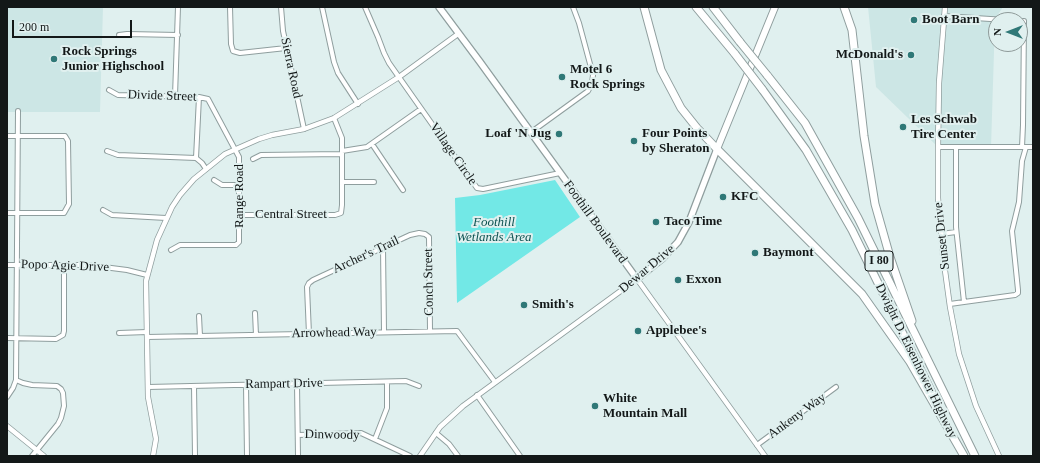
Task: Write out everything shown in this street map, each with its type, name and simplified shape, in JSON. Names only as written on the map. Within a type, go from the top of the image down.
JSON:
[{"type":"highway","points":[[644,7],[661,70],[680,108],[717,149],[862,294],[910,362],[964,456]]},
{"type":"highway","name":"Dwight D. Eisenhower Highway","points":[[696,7],[762,89],[806,150],[852,230],[964,456]]},
{"type":"highway","name":"Dwight D. Eisenhower Highway","points":[[713,7],[805,124],[858,218],[974,456]]},
{"type":"highway","points":[[844,7],[852,30],[867,157],[884,238],[911,318],[957,421]]},
{"type":"main road","name":"Foothill Boulevard","points":[[439,7],[637,280]]},
{"type":"main road","name":"Dewar Drive","points":[[637,280],[662,259],[678,242],[689,222],[775,7]]},
{"type":"street","points":[[175,96],[178,7]]},
{"type":"street","points":[[230,7],[231,44],[233,51],[240,52],[286,48]]},
{"type":"street","name":"Sierra Road","points":[[281,7],[286,48],[304,128]]},
{"type":"street","points":[[322,7],[334,62],[338,73],[358,104]]},
{"type":"street","points":[[253,160],[261,155],[342,153],[356,148],[364,148],[422,109],[384,54],[365,7]]},
{"type":"street","points":[[530,132],[588,91],[592,83],[593,75],[579,23],[573,7]]},
{"type":"street","name":"Sunset Drive","points":[[945,7],[939,83],[938,198],[941,234],[950,304],[959,354],[968,386],[999,456]]},
{"type":"street","points":[[944,16],[988,19]]},
{"type":"street","points":[[153,456],[156,439],[149,405],[145,287],[157,240],[166,218],[180,195],[206,169],[225,154],[272,135],[304,128],[334,118],[358,104],[458,34]]},
{"type":"street","points":[[119,35],[178,35]]},
{"type":"street","points":[[950,304],[1015,295],[1018,293],[1012,231],[1019,202],[1024,147],[1022,52]]},
{"type":"street","name":"Divide Street","points":[[109,90],[118,95],[205,98],[210,102],[235,149]]},
{"type":"street","points":[[196,158],[199,97]]},
{"type":"street","name":"Village Circle","points":[[422,109],[477,188],[483,189],[560,173]]},
{"type":"street","points":[[7,397],[16,380],[18,111]]},
{"type":"street","points":[[334,118],[341,132],[342,182],[374,182]]},
{"type":"street","points":[[7,136],[65,136],[68,141],[69,204],[64,213],[7,214]]},
{"type":"street","points":[[372,144],[403,190]]},
{"type":"street","points":[[938,147],[1033,147]]},
{"type":"street","points":[[956,147],[956,232],[964,302]]},
{"type":"street","name":"Range Road","points":[[171,250],[180,245],[233,246],[238,244],[240,240],[240,160],[235,149]]},
{"type":"street","points":[[108,151],[118,155],[196,158],[206,169]]},
{"type":"street","points":[[214,180],[222,185],[240,185]]},
{"type":"street","name":"Central Street","points":[[240,215],[335,215],[341,213],[342,182]]},
{"type":"street","points":[[103,210],[112,214],[166,218]]},
{"type":"street","points":[[941,234],[956,232]]},
{"type":"street","name":"Archer's Trail","points":[[309,334],[309,283],[410,235],[419,233],[425,234]]},
{"type":"street","name":"Conch Street","points":[[425,234],[429,238],[430,331]]},
{"type":"street","points":[[383,247],[384,332]]},
{"type":"street","name":"Popo Agie Drive","points":[[7,265],[100,266],[147,275]]},
{"type":"street","points":[[7,338],[60,338],[64,330],[64,265]]},
{"type":"street","name":"Dewar Drive","points":[[420,456],[449,417],[477,395],[637,280]]},
{"type":"street","name":"Foothill Boulevard","points":[[637,280],[765,456]]},
{"type":"street","points":[[255,313],[256,335]]},
{"type":"street","points":[[199,316],[200,336]]},
{"type":"street","name":"Arrowhead Way","points":[[147,337],[457,331],[496,382]]},
{"type":"street","points":[[119,333],[147,332]]},
{"type":"street","points":[[16,380],[32,385],[57,386],[63,393],[64,406],[61,418],[58,424],[32,456]]},
{"type":"street","name":"Rampart Drive","points":[[148,387],[406,381],[419,386]]},
{"type":"street","points":[[375,439],[388,408],[387,382]]},
{"type":"street","points":[[297,384],[298,456]]},
{"type":"street","points":[[246,385],[247,456]]},
{"type":"street","points":[[194,386],[195,456]]},
{"type":"street","name":"Ankeny Way","points":[[757,445],[836,387]]},
{"type":"street","points":[[477,395],[520,456]]},
{"type":"street","points":[[7,426],[44,456]]},
{"type":"street","points":[[436,433],[449,444],[458,456]]},
{"type":"street","name":"Dinwoody","points":[[298,435],[361,434],[410,456]]},
{"type":"shaded area","name":"Rock Springs Junior Highschool","points":[[7,7],[103,7],[100,112],[7,112]]},
{"type":"shaded area","points":[[868,7],[1003,7],[1000,12],[988,12],[988,52],[994,52],[991,148],[938,147],[876,87]]},
{"type":"green space","name":"Foothill Wetlands Area","points":[[555,180],[580,217],[457,303],[455,198],[480,195]]},
{"type":"place","name":"Boot Barn","points":[[914,20]]},
{"type":"place","name":"McDonald's","points":[[911,55]]},
{"type":"place","name":"Rock Springs Junior Highschool","points":[[54,59]]},
{"type":"place","name":"Motel 6 Rock Springs","points":[[562,77]]},
{"type":"place","name":"Les Schwab Tire Center","points":[[903,127]]},
{"type":"place","name":"Loaf 'N Jug","points":[[559,134]]},
{"type":"place","name":"Four Points by Sheraton","points":[[634,141]]},
{"type":"place","name":"KFC","points":[[723,197]]},
{"type":"place","name":"Taco Time","points":[[656,222]]},
{"type":"place","name":"Baymont","points":[[755,253]]},
{"type":"place","name":"Exxon","points":[[678,280]]},
{"type":"place","name":"Smith's","points":[[524,305]]},
{"type":"place","name":"Applebee's","points":[[638,331]]},
{"type":"place","name":"White Mountain Mall","points":[[595,406]]}]
